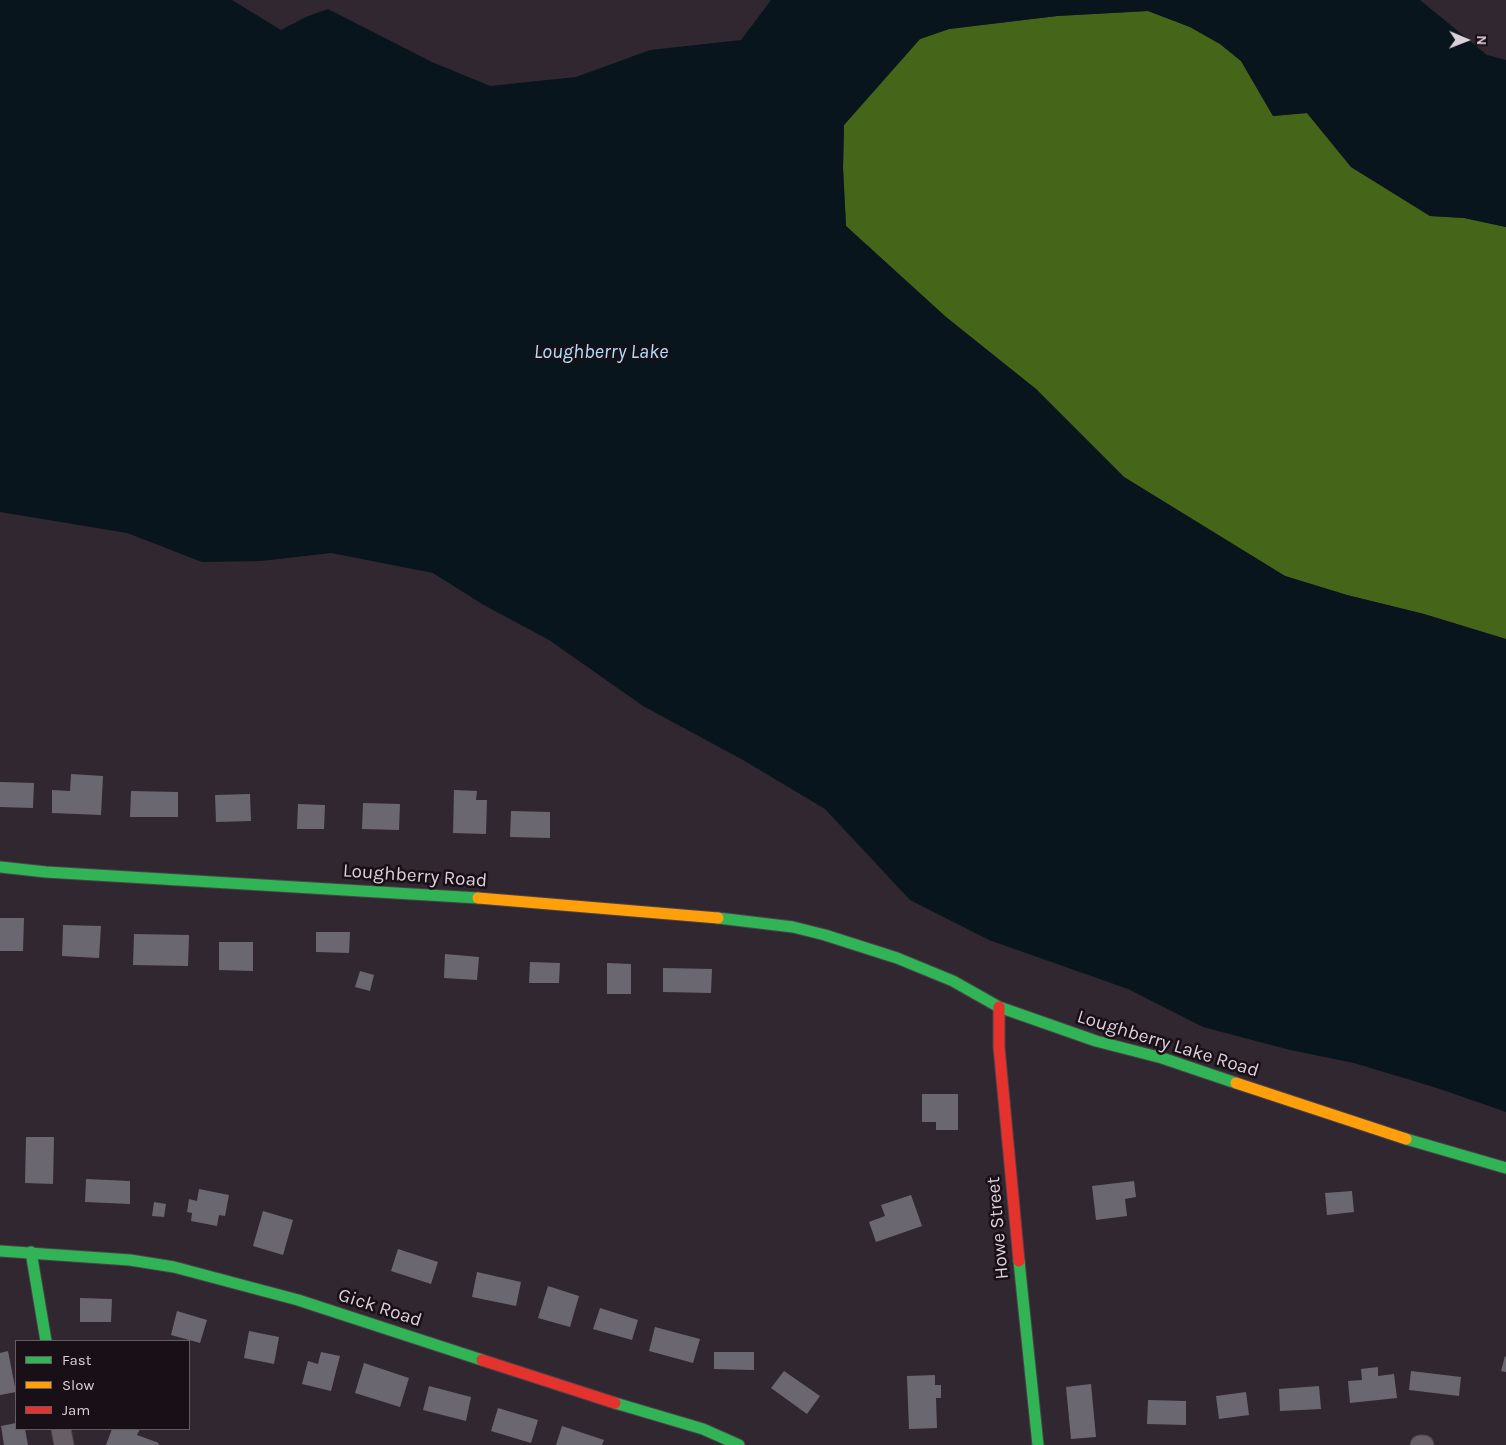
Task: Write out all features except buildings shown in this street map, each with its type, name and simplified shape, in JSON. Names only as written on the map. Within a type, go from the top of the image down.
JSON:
[{"type":"street","name":"Loughberry Road","points":[[0,866],[56,872],[446,894],[729,919],[793,927],[825,935]]},
{"type":"street","name":"Loughberry Lake Road","points":[[825,935],[898,958],[953,982],[999,1007],[1096,1040],[1162,1058],[1380,1131],[1506,1168]]},
{"type":"street","name":"Howe Street","points":[[999,1007],[999,1047],[1038,1445]]},
{"type":"street","name":"Gick Road","points":[[0,1251],[130,1260],[174,1267],[298,1300],[621,1405],[703,1429],[740,1445]]},
{"type":"street","points":[[31,1252],[46,1340]]},
{"type":"street","points":[[61,1430],[64,1445]]},
{"type":"green space","points":[[1148,11],[1190,27],[1220,44],[1241,61],[1273,116],[1307,113],[1351,167],[1430,216],[1464,218],[1506,227],[1506,639],[1424,614],[1347,595],[1285,576],[1124,477],[1036,389],[946,317],[846,226],[843,168],[844,125],[920,39],[949,29],[1057,16]]},
{"type":"water","name":"Loughberry Lake","points":[[0,0],[232,0],[281,30],[306,17],[328,9],[432,62],[490,86],[576,77],[650,50],[741,40],[771,0],[1420,0],[1487,55],[1506,60],[1506,227],[1464,218],[1430,216],[1351,167],[1307,113],[1273,116],[1241,61],[1220,44],[1190,27],[1148,11],[1057,16],[949,29],[920,39],[844,125],[843,168],[846,226],[946,317],[1036,389],[1124,477],[1285,576],[1347,595],[1424,614],[1506,639],[1506,1112],[1437,1088],[1354,1063],[1290,1050],[1203,1027],[1128,989],[989,940],[910,900],[825,809],[743,760],[643,706],[549,640],[482,604],[433,573],[331,553],[261,561],[202,562],[127,533],[0,512]]},
{"type":"traffic: fast","points":[[0,867],[46,872],[478,898]]},
{"type":"traffic: fast","points":[[718,918],[793,927],[825,935],[897,958],[953,981],[999,1007],[1096,1041],[1162,1058],[1236,1083]]},
{"type":"traffic: fast","points":[[1406,1139],[1506,1168]]},
{"type":"traffic: fast","points":[[0,1251],[130,1260],[174,1267],[298,1300],[482,1360]]},
{"type":"traffic: fast","points":[[31,1252],[46,1340]]},
{"type":"traffic: fast","points":[[1019,1261],[1038,1445]]},
{"type":"traffic: fast","points":[[615,1403],[703,1429],[739,1445]]},
{"type":"traffic: slow","points":[[478,898],[718,918]]},
{"type":"traffic: slow","points":[[1236,1083],[1406,1139]]},
{"type":"traffic: jam","points":[[999,1007],[999,1047],[1019,1261]]},
{"type":"traffic: jam","points":[[482,1360],[615,1403]]}]
